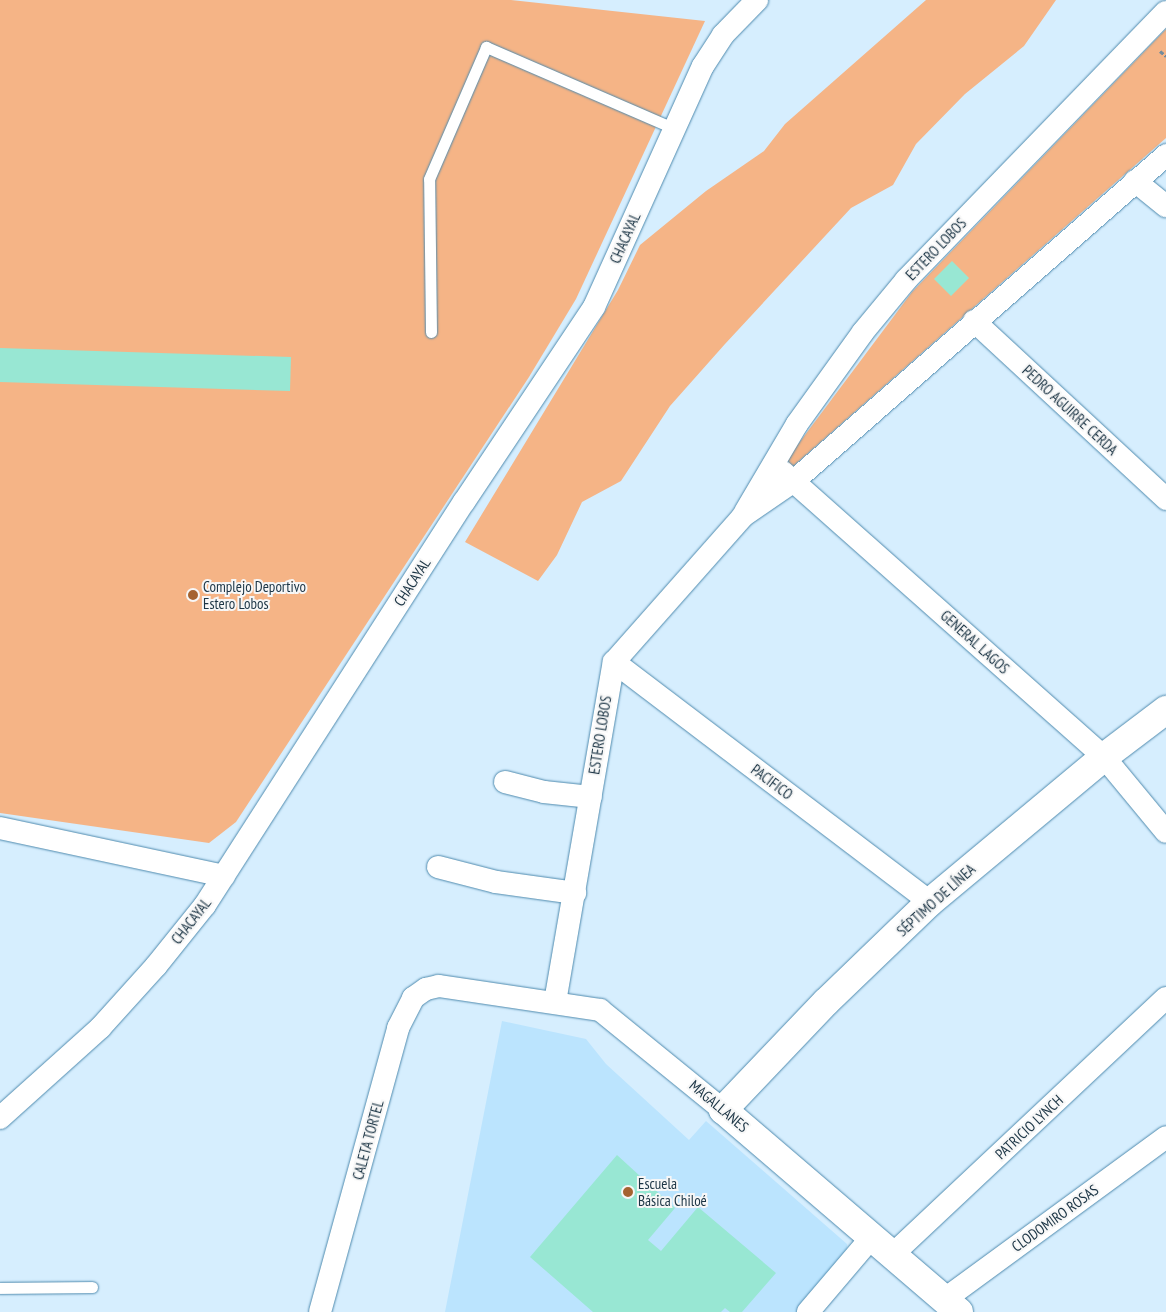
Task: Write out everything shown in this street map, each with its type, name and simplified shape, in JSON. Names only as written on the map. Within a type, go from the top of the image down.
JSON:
[{"type":"street","name":"CHACAYAL","points":[[0,1118],[100,1028],[156,966],[224,876],[464,502],[594,307],[673,128],[713,50],[757,0]]},
{"type":"street","name":"ESTERO LOBOS","points":[[554,1002],[575,893],[614,662],[743,516],[772,464],[852,348],[906,280],[1166,12]]},
{"type":"street","name":"ESTERO LOBOS","points":[[743,516],[794,481],[974,321],[1166,155]]},
{"type":"street","points":[[1135,181],[1166,206]]},
{"type":"street","name":"PEDRO AGUIRRE CERDA","points":[[974,321],[1166,499]]},
{"type":"street","name":"GENERAL LAGOS","points":[[772,464],[794,481],[1104,757],[1166,832]]},
{"type":"street","name":"PACIFICO","points":[[614,662],[930,902]]},
{"type":"street","name":"SÉPTIMO DE LÍNEA","points":[[723,1110],[826,1002],[930,902],[1104,757],[1166,710]]},
{"type":"street","points":[[505,782],[544,792],[590,798]]},
{"type":"street","points":[[0,828],[224,876]]},
{"type":"street","points":[[438,867],[496,882],[575,893]]},
{"type":"street","name":"MAGALLANES","points":[[439,986],[600,1010],[723,1110],[891,1256],[952,1306]]},
{"type":"street","name":"CALETA TORTEL","points":[[320,1312],[398,1028],[413,998],[439,986]]},
{"type":"street","name":"PATRICIO LYNCH","points":[[891,1256],[1166,998]]},
{"type":"street","name":"CLODOMIRO ROSAS","points":[[952,1306],[1166,1137]]},
{"type":"street","points":[[808,1312],[871,1238]]},
{"type":"lane","points":[[431,332],[429,179],[486,48],[673,128]]},
{"type":"lane","points":[[0,1288],[92,1287]]},
{"type":"shaded area","name":"Complejo Deportivo Estero Lobos","points":[[0,0],[511,0],[705,21],[576,299],[529,377],[236,822],[209,843],[0,813]]},
{"type":"shaded area","points":[[926,0],[1056,0],[1024,46],[965,94],[916,144],[893,185],[851,208],[725,344],[670,406],[621,481],[582,502],[557,555],[538,581],[465,542],[618,290],[640,245],[706,191],[764,151],[785,124]]},
{"type":"shaded area","points":[[1166,29],[1166,138],[790,469],[784,463],[912,292]]},
{"type":"shaded area","name":"Escuela Básica Chiloé","points":[[502,1021],[586,1039],[606,1064],[689,1140],[706,1121],[847,1244],[848,1258],[803,1312],[445,1312]]},
{"type":"building","points":[[952,261],[969,278],[951,296],[934,279]]},
{"type":"building","points":[[0,348],[291,357],[290,391],[0,382]]},
{"type":"building","points":[[617,1155],[675,1208],[648,1240],[661,1251],[698,1207],[776,1273],[742,1312],[730,1312],[725,1308],[721,1312],[593,1312],[530,1257]]},
{"type":"place","name":"Complejo Deportivo Estero Lobos","points":[[193,595]]},
{"type":"place","name":"Escuela Básica Chiloé","points":[[628,1192]]}]
